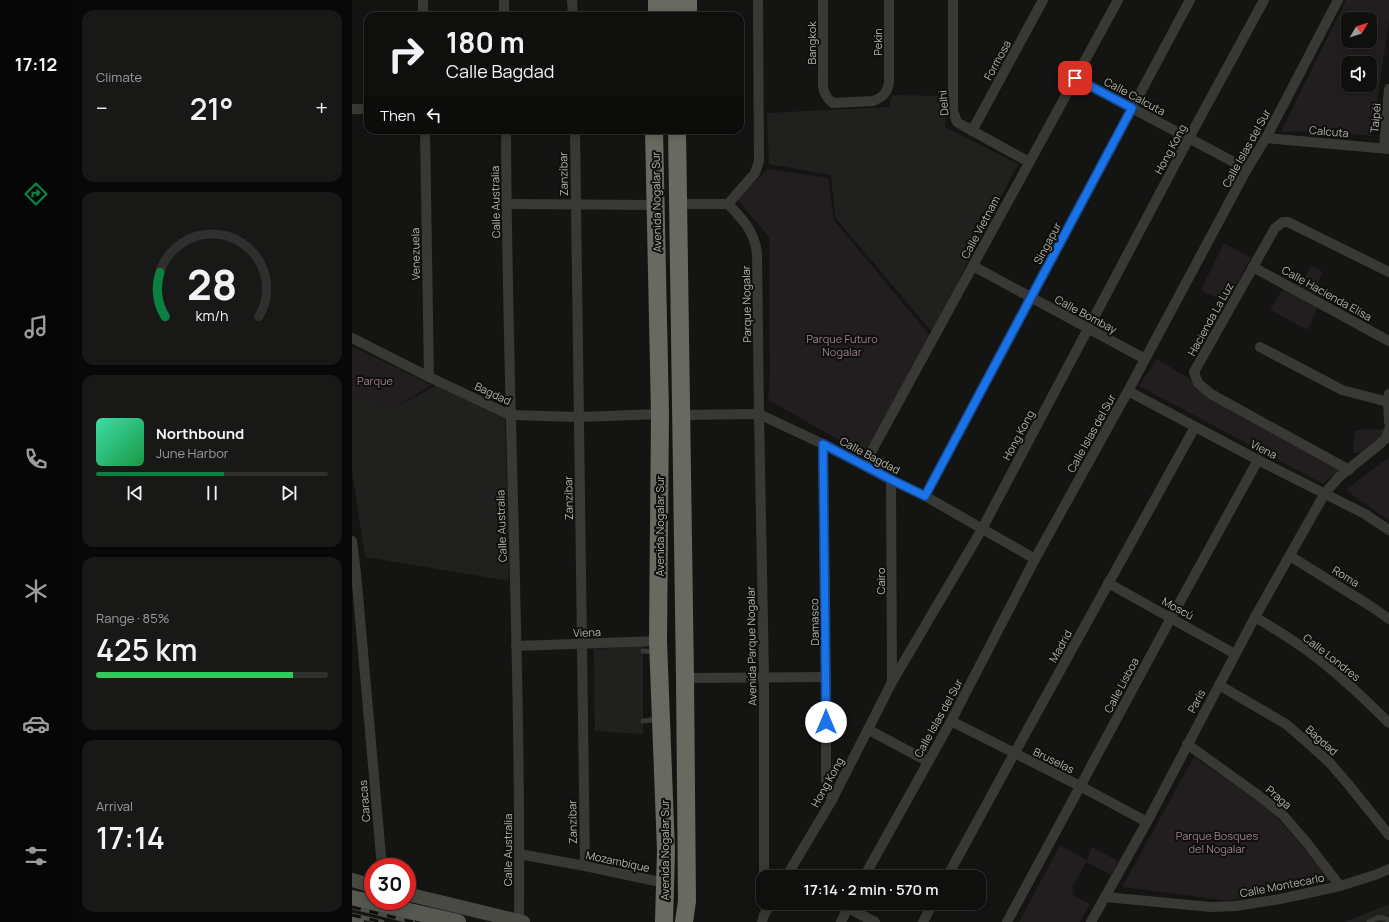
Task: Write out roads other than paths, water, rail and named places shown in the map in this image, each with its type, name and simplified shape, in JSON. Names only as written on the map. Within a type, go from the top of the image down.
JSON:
[{"type":"highway","points":[[644,0],[645,12]]},
{"type":"highway","points":[[657,0],[657,12]]},
{"type":"highway","points":[[675,0],[675,12]]},
{"type":"highway","points":[[688,0],[688,12]]},
{"type":"highway","name":"Avenida Nogalar Sur","points":[[654,134],[660,414],[654,648],[662,719],[666,851],[664,922]]},
{"type":"highway","name":"Avenida Nogalar Sur","points":[[679,135],[678,204],[687,901],[684,922]]},
{"type":"highway","points":[[687,901],[690,922]]},
{"type":"main road","points":[[352,898],[458,922]]},
{"type":"main road","points":[[352,921],[356,922]]},
{"type":"street","points":[[423,0],[423,12]]},
{"type":"street","points":[[504,0],[504,12]]},
{"type":"street","points":[[572,0],[573,12]]},
{"type":"street","points":[[678,204],[728,204],[755,173],[759,161],[758,0]]},
{"type":"street","name":"Bangkok","points":[[822,0],[823,92],[826,97],[833,103],[873,101],[884,95],[887,91],[889,83]]},
{"type":"street","name":"Pekin","points":[[888,0],[889,83]]},
{"type":"street","name":"Delhi","points":[[953,0],[953,111],[957,122],[1028,162]]},
{"type":"street","name":"Formosa","points":[[972,131],[1043,0]]},
{"type":"street","name":"Calle Vietnam","points":[[864,466],[1028,162],[1118,0]]},
{"type":"street","name":"Singapur","points":[[925,496],[1190,0]]},
{"type":"street","name":"Hong Kong","points":[[790,870],[832,800],[869,730],[892,682],[982,529],[1189,138],[1264,0]]},
{"type":"street","name":"Calle Islas del Sur","points":[[868,870],[927,761],[951,721],[1035,559],[1128,391],[1247,169],[1266,138],[1338,0]]},
{"type":"street","name":"Calle Calcuta","points":[[1075,78],[1247,169]]},
{"type":"street","name":"Taipéi","points":[[1386,149],[1389,89]]},
{"type":"street","points":[[352,109],[364,109]]},
{"type":"street","name":"Venezuela","points":[[425,134],[429,377]]},
{"type":"street","name":"Calle Australia","points":[[506,134],[506,204],[521,922]]},
{"type":"street","name":"Zanzíbar","points":[[575,134],[585,866]]},
{"type":"street","name":"Calcuta","points":[[1266,138],[1386,149]]},
{"type":"street","points":[[506,204],[655,205]]},
{"type":"street","name":"Parque Nogalar","points":[[728,204],[745,222],[756,242],[759,414]]},
{"type":"street","name":"Hacienda La Luz","points":[[1349,470],[1211,394],[1198,383],[1194,372],[1275,228],[1284,222],[1288,222],[1389,272]]},
{"type":"street","name":"Calle Bombay","points":[[973,266],[1145,359]]},
{"type":"street","name":"Calle Hacienda Elisa","points":[[1253,266],[1389,341]]},
{"type":"street","name":"Bagdad","points":[[352,338],[429,377],[510,414],[579,417],[660,414]]},
{"type":"street","points":[[1260,347],[1354,395],[1388,398],[1389,422]]},
{"type":"street","name":"Viena","points":[[1128,391],[1258,460],[1365,514],[1389,530]]},
{"type":"street","name":"Calle Bagdad","points":[[681,415],[759,414],[823,444],[925,496],[1035,559]]},
{"type":"street","name":"Avenida Parque Nogalar","points":[[759,414],[764,676],[764,870]]},
{"type":"street","name":"Madrid","points":[[951,870],[1108,583],[1196,427]]},
{"type":"street","points":[[1325,493],[1339,477],[1386,438],[1389,429]]},
{"type":"street","name":"Damasco","points":[[823,444],[826,780],[832,800]]},
{"type":"street","name":"Calle Lisboa","points":[[1007,922],[1258,460]]},
{"type":"street","name":"Cairo","points":[[892,480],[892,682]]},
{"type":"street","name":"París","points":[[1091,922],[1147,822],[1255,617],[1325,493]]},
{"type":"street","name":"Caracas","points":[[352,542],[381,858]]},
{"type":"street","name":"Roma","points":[[1290,556],[1389,619]]},
{"type":"street","name":"Moscú","points":[[1108,583],[1236,654]]},
{"type":"street","name":"Calle Londres","points":[[1255,617],[1309,652],[1361,695],[1389,723]]},
{"type":"street","name":"Viena","points":[[516,646],[582,644],[654,648]]},
{"type":"street","points":[[685,678],[764,676],[826,677]]},
{"type":"street","name":"Bagdad","points":[[1219,685],[1286,724],[1309,744],[1329,762],[1389,835]]},
{"type":"street","name":"Bruselas","points":[[951,721],[1080,786],[1147,822]]},
{"type":"street","points":[[869,730],[927,761]]},
{"type":"street","name":"Praga","points":[[1187,744],[1249,788],[1282,814],[1307,843],[1340,886]]},
{"type":"street","name":"Mozambique","points":[[519,854],[665,883]]},
{"type":"street","name":"Calle Montecarlo","points":[[1105,897],[1211,907],[1236,906],[1280,900],[1340,886],[1389,869]]},
{"type":"street","points":[[352,880],[364,883]]},
{"type":"street","points":[[416,896],[521,922]]},
{"type":"street","points":[[840,922],[846,910]]},
{"type":"street","points":[[857,910],[875,922]]},
{"type":"street","points":[[923,922],[929,910]]},
{"type":"lane","points":[[643,721],[662,719]]},
{"type":"lane","points":[[1369,922],[1377,917],[1389,921]]},
{"type":"railway","points":[[352,907],[413,922]]},
{"type":"railway","points":[[352,915],[382,922]]},
{"type":"park label","name":"Parque Futuro Nogalar","points":[[842,344]]},
{"type":"park label","name":"Parque","points":[[375,380]]},
{"type":"park label","name":"Parque Bosques del Nogalar","points":[[1217,841]]}]
